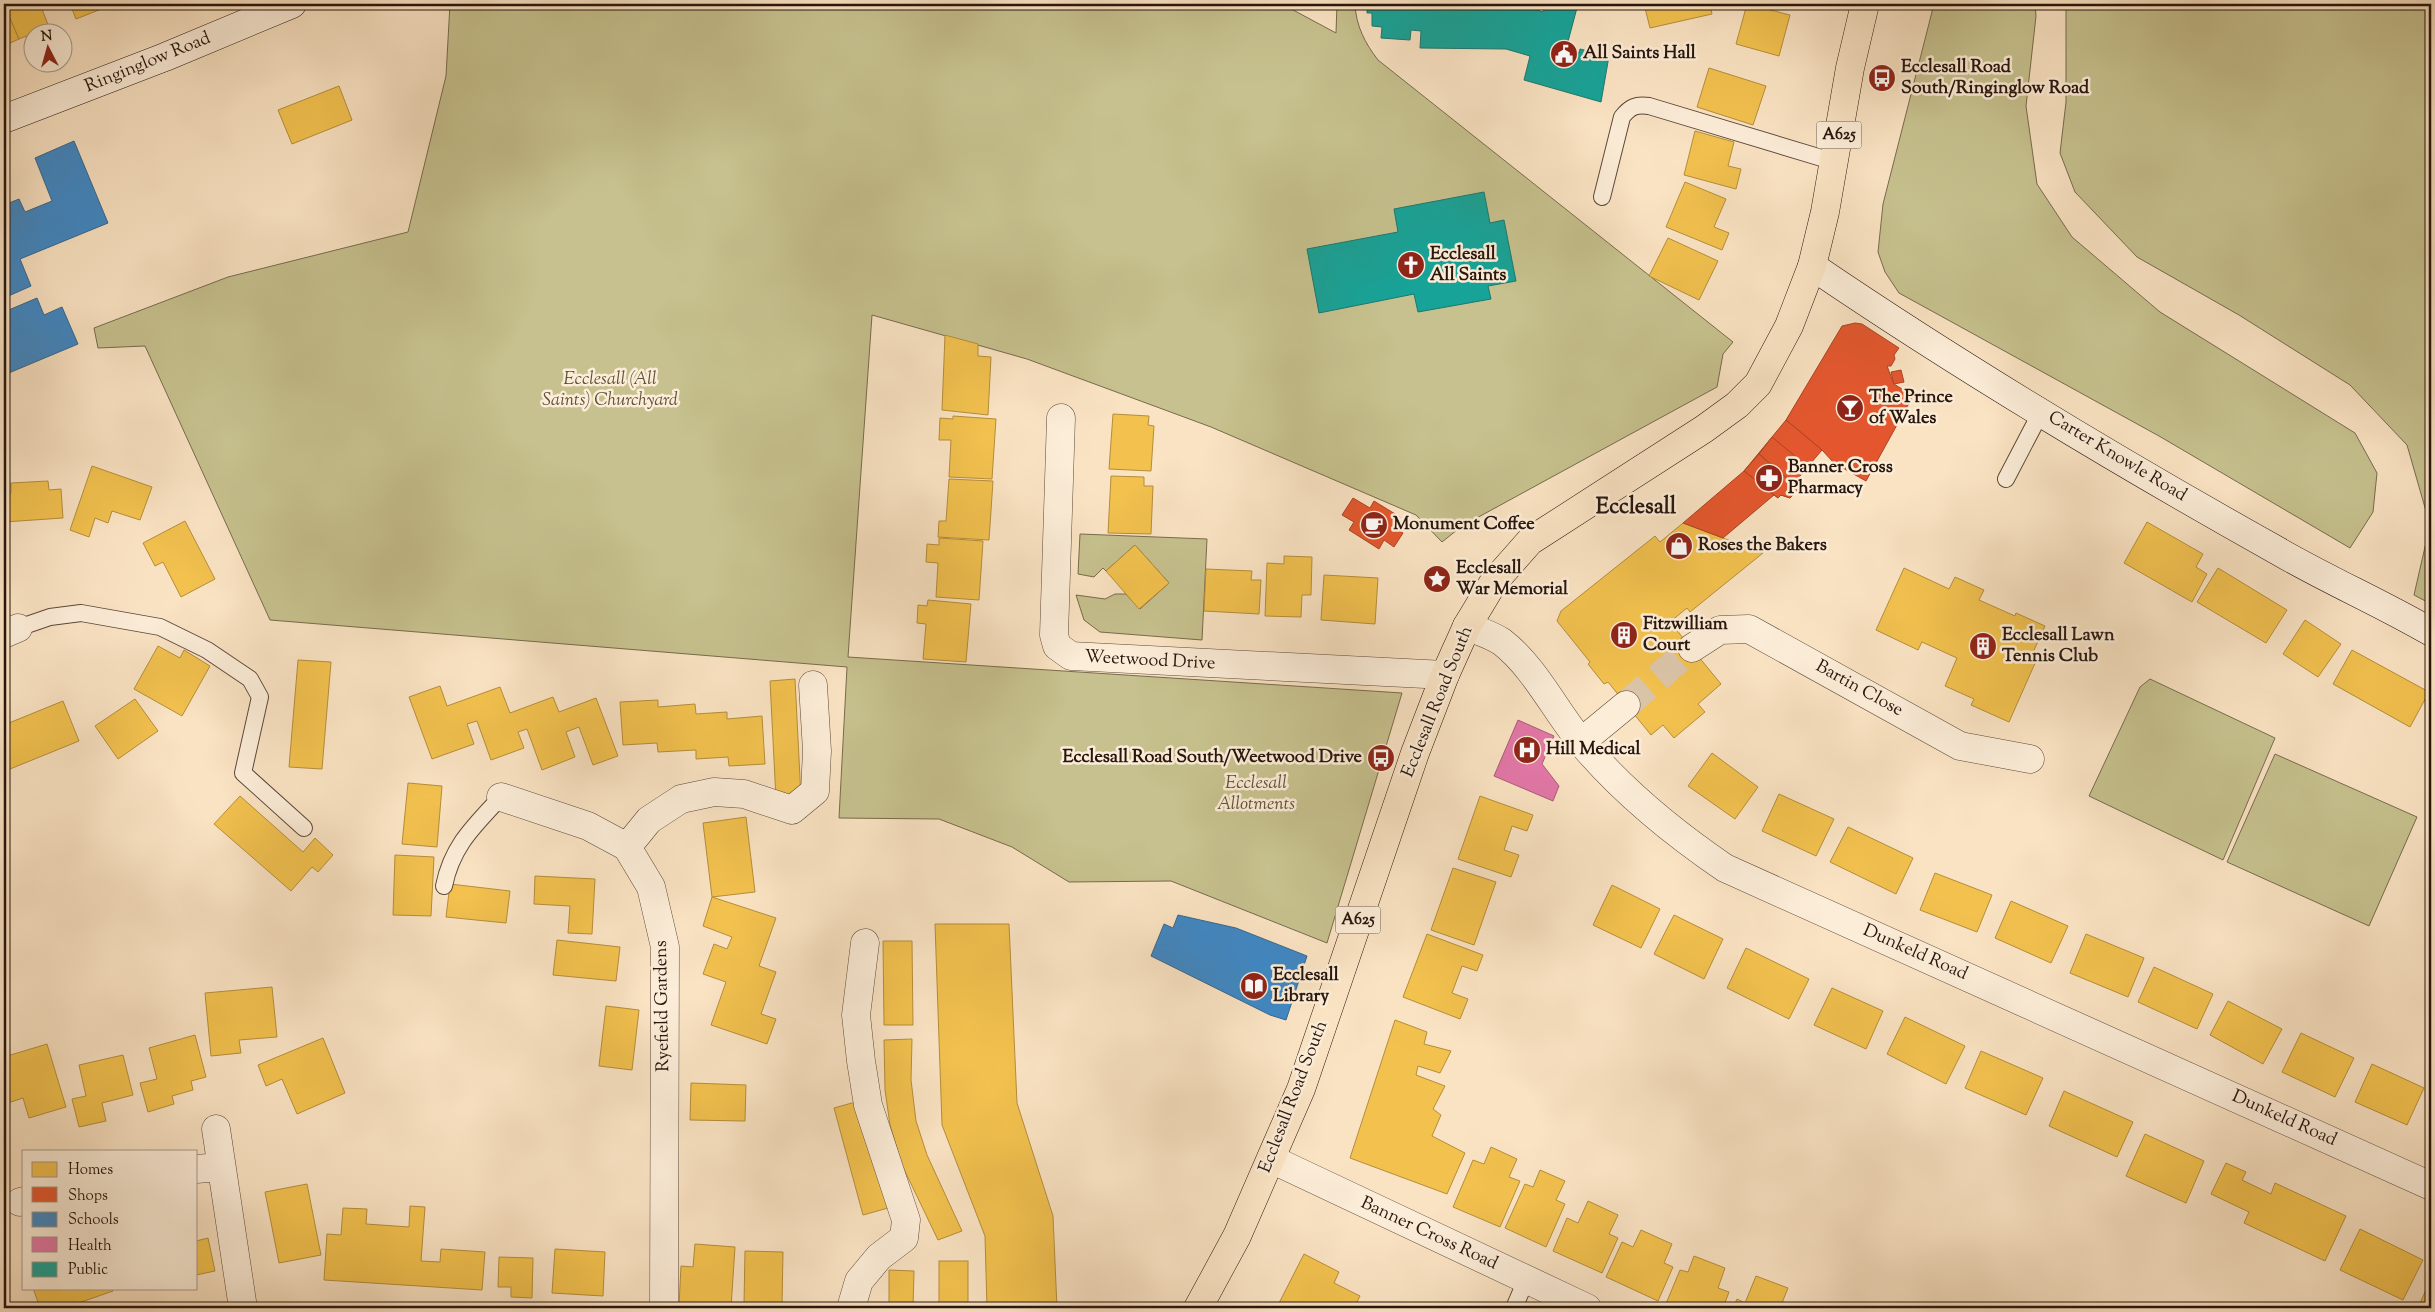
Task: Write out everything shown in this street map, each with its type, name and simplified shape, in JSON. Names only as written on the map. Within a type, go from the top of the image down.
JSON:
[{"type":"main road","name":"Ecclesall Road South","points":[[1198,1308],[1237,1236],[1300,1088],[1415,754],[1444,675],[1467,626],[1494,582],[1530,541],[1704,430],[1737,405],[1758,384],[1789,326],[1812,266],[1835,162],[1850,68],[1865,4]]},
{"type":"street","name":"Ringinglow Road","points":[[4,120],[166,57],[292,4]]},
{"type":"street","name":"Carter Knowle Road","points":[[1812,266],[1883,315],[2041,412],[2280,553],[2379,602],[2431,632]]},
{"type":"street","name":"Weetwood Drive","points":[[1061,418],[1054,635],[1057,646],[1071,656],[1444,675]]},
{"type":"street","name":"Dunkeld Road","points":[[1467,626],[1502,641],[1533,674],[1581,742],[1640,803],[1673,832],[1726,868],[2431,1186]]},
{"type":"street","name":"Bartin Close","points":[[1692,648],[1720,630],[1749,629],[1960,746],[2030,759]]},
{"type":"street","points":[[626,847],[649,820],[681,799],[714,792],[744,794],[792,810],[815,791],[817,751],[813,685]]},
{"type":"street","points":[[1581,742],[1626,705]]},
{"type":"street","name":"Ryefield Gardens","points":[[501,797],[588,826],[626,847],[651,887],[666,947],[664,1308]]},
{"type":"street","points":[[851,1308],[859,1282],[879,1257],[904,1238],[906,1220],[868,1105],[856,1015],[865,943]]},
{"type":"street","points":[[216,1129],[208,1168],[243,1308]]},
{"type":"street","name":"Banner Cross Road","points":[[1271,1159],[1587,1308]]},
{"type":"lane","points":[[1602,197],[1622,117],[1631,107],[1637,106],[1649,106],[1835,162]]},
{"type":"lane","points":[[2006,479],[2041,412]]},
{"type":"lane","points":[[11,631],[50,617],[81,613],[160,627],[207,650],[250,679],[260,696],[243,773],[304,828]]},
{"type":"lane","points":[[444,886],[448,865],[457,848],[501,797]]},
{"type":"lane","points":[[1514,1308],[1526,1280]]},
{"type":"green space","name":"Ecclesall (All Saints) Churchyard","points":[[450,4],[1282,4],[1336,33],[1337,4],[1355,4],[1357,20],[1362,34],[1378,60],[1733,342],[1723,354],[1717,387],[1462,526],[1442,542],[1416,515],[1211,427],[1027,359],[872,315],[848,657],[1402,693],[1327,943],[1171,881],[1069,882],[1012,847],[939,819],[839,818],[847,667],[270,620],[145,346],[98,348],[94,328],[228,277],[408,232],[446,76]]},
{"type":"green space","points":[[1934,4],[2035,4],[2036,16],[2026,106],[2037,184],[2072,237],[2160,312],[2355,433],[2377,473],[2373,512],[2350,548],[2159,436],[1899,293],[1885,272],[1878,252],[1883,204]]},
{"type":"green space","points":[[2066,4],[2431,4],[2431,604],[2414,595],[2430,525],[2407,445],[2350,385],[2239,315],[2137,257],[2075,192],[2060,153],[2066,102]]},
{"type":"green space","points":[[1080,534],[1207,539],[1202,640],[1100,632],[1084,620],[1076,595],[1105,599],[1115,594],[1126,594],[1140,609],[1169,583],[1135,545],[1106,571],[1103,568],[1094,577],[1078,574]]},
{"type":"green space","points":[[2150,679],[2275,738],[2223,860],[2089,796],[2140,687]]},
{"type":"green space","points":[[2275,754],[2417,817],[2369,926],[2227,862]]},
{"type":"building: Homes","points":[[4,4],[19,39],[4,46]]},
{"type":"building: Homes","points":[[4,4],[40,4],[47,22],[22,22],[22,38],[19,39]]},
{"type":"building: Homes","points":[[70,4],[108,4],[109,6],[76,19]]},
{"type":"building: Homes","points":[[1644,4],[1710,4],[1712,14],[1650,28]]},
{"type":"building: Homes","points":[[1747,4],[1790,15],[1779,56],[1736,44]]},
{"type":"building: Homes","points":[[1709,68],[1766,86],[1753,125],[1697,107]]},
{"type":"building: Homes","points":[[339,86],[352,120],[292,144],[278,110]]},
{"type":"building: Homes","points":[[1695,131],[1734,142],[1728,166],[1741,169],[1736,189],[1684,175]]},
{"type":"building: Homes","points":[[1685,182],[1726,199],[1714,227],[1729,233],[1722,250],[1666,227]]},
{"type":"building: Homes","points":[[1668,238],[1718,261],[1699,300],[1649,276]]},
{"type":"building: Homes","points":[[945,335],[978,344],[978,356],[991,357],[988,415],[942,410]]},
{"type":"building: Homes","points":[[1113,414],[1149,416],[1148,425],[1154,426],[1151,471],[1109,469]]},
{"type":"building: Homes","points":[[953,416],[996,419],[992,479],[949,477],[951,440],[939,440],[940,418],[953,419]]},
{"type":"building: Homes","points":[[92,466],[152,487],[140,520],[112,511],[108,523],[95,518],[89,537],[70,530]]},
{"type":"building: Homes","points":[[1111,476],[1144,477],[1144,486],[1153,486],[1151,534],[1108,533]]},
{"type":"building: Homes","points":[[949,479],[993,481],[989,540],[938,537],[939,521],[946,521]]},
{"type":"building: Homes","points":[[48,481],[49,490],[61,489],[63,518],[4,522],[4,494],[11,493],[11,483]]},
{"type":"building: Homes","points":[[185,521],[215,579],[181,597],[163,562],[155,566],[143,543]]},
{"type":"building: Homes","points":[[2147,522],[2203,554],[2196,567],[2207,574],[2192,602],[2124,563]]},
{"type":"building: Homes","name":"Fitzwilliam Court","points":[[1683,523],[1763,553],[1690,612],[1687,608],[1670,622],[1721,684],[1698,704],[1705,712],[1674,738],[1663,725],[1651,735],[1608,682],[1604,684],[1588,664],[1590,662],[1557,621],[1561,611],[1655,536],[1660,542]]},
{"type":"building: Homes","points":[[939,538],[983,541],[979,600],[936,597],[938,563],[926,562],[927,544],[939,545]]},
{"type":"building: Homes","points":[[1135,545],[1169,583],[1139,609],[1106,571]]},
{"type":"building: Homes","points":[[1284,556],[1312,557],[1311,595],[1302,595],[1301,617],[1265,616],[1267,563],[1284,564]]},
{"type":"building: Homes","name":"Ecclesall Lawn Tennis Club","points":[[1904,568],[1949,589],[1955,577],[1984,590],[1979,600],[2015,616],[2016,613],[2045,626],[2030,659],[2036,661],[2009,722],[1971,705],[1974,699],[1945,686],[1957,658],[1922,642],[1918,650],[1876,630]]},
{"type":"building: Homes","points":[[2218,568],[2287,610],[2266,643],[2197,602]]},
{"type":"building: Homes","points":[[1206,569],[1252,571],[1251,580],[1261,580],[1259,614],[1204,611]]},
{"type":"building: Homes","points":[[1324,575],[1378,578],[1375,624],[1321,620]]},
{"type":"building: Homes","points":[[928,600],[971,604],[966,662],[923,659],[926,624],[917,623],[918,605],[927,606]]},
{"type":"building: Homes","points":[[2305,620],[2341,644],[2318,677],[2283,654]]},
{"type":"building: Homes","points":[[158,646],[180,658],[184,650],[210,666],[182,716],[134,689]]},
{"type":"building: Homes","points":[[2352,650],[2429,692],[2410,727],[2333,684]]},
{"type":"building: Homes","points":[[298,660],[331,662],[322,769],[289,767]]},
{"type":"building: Homes","points":[[795,679],[801,798],[776,799],[770,681]]},
{"type":"building: Homes","points":[[440,686],[447,706],[500,687],[510,713],[553,697],[559,712],[596,698],[618,756],[593,765],[579,727],[566,732],[575,757],[542,770],[527,729],[518,732],[524,748],[491,760],[477,721],[467,724],[474,744],[432,759],[409,697]]},
{"type":"building: Homes","points":[[135,699],[158,731],[118,759],[95,726]]},
{"type":"building: Homes","points":[[658,700],[658,707],[695,704],[696,714],[727,712],[727,719],[762,716],[765,764],[729,766],[728,757],[696,759],[696,750],[658,752],[657,743],[623,745],[620,702]]},
{"type":"building: Homes","points":[[63,701],[79,741],[10,769],[4,755],[4,725]]},
{"type":"building: Homes","points":[[1712,753],[1758,787],[1735,819],[1688,786]]},
{"type":"building: Homes","points":[[408,783],[442,786],[437,847],[402,844]]},
{"type":"building: Homes","points":[[1779,794],[1834,819],[1816,856],[1762,831]]},
{"type":"building: Homes","points":[[240,796],[303,852],[315,838],[333,855],[318,872],[312,867],[291,891],[214,824]]},
{"type":"building: Homes","points":[[1480,796],[1533,815],[1527,831],[1512,826],[1504,850],[1519,855],[1511,877],[1458,859]]},
{"type":"building: Homes","points":[[746,817],[755,892],[712,897],[703,823]]},
{"type":"building: Homes","points":[[1848,827],[1913,858],[1896,894],[1830,862]]},
{"type":"building: Homes","points":[[395,855],[434,857],[431,916],[393,915]]},
{"type":"building: Homes","points":[[1453,868],[1496,882],[1474,945],[1431,930]]},
{"type":"building: Homes","points":[[1935,873],[1992,895],[1977,932],[1920,910]]},
{"type":"building: Homes","points":[[535,876],[595,879],[592,934],[568,933],[570,906],[534,904]]},
{"type":"building: Homes","points":[[450,884],[510,891],[506,923],[446,917]]},
{"type":"building: Homes","points":[[1612,885],[1660,909],[1641,948],[1593,925]]},
{"type":"building: Homes","points":[[712,897],[776,918],[759,966],[776,972],[761,1014],[776,1019],[767,1044],[711,1025],[726,982],[703,974],[714,944],[727,949],[732,937],[703,926]]},
{"type":"building: Homes","points":[[2011,901],[2068,926],[2051,963],[1995,938]]},
{"type":"building: Homes","points":[[1674,915],[1723,939],[1704,979],[1654,954]]},
{"type":"building: Homes","points":[[935,924],[1009,924],[1017,1103],[1053,1216],[1057,1308],[987,1308],[985,1236],[942,1125]]},
{"type":"building: Homes","points":[[1427,934],[1483,955],[1477,971],[1462,966],[1452,993],[1468,999],[1460,1019],[1403,997]]},
{"type":"building: Homes","points":[[2086,934],[2144,958],[2128,997],[2070,973]]},
{"type":"building: Homes","points":[[557,940],[620,947],[616,981],[553,975]]},
{"type":"building: Homes","points":[[883,941],[912,941],[913,1025],[884,1025]]},
{"type":"building: Homes","points":[[1746,948],[1809,979],[1789,1019],[1727,988]]},
{"type":"building: Homes","points":[[2154,967],[2213,994],[2197,1029],[2138,1002]]},
{"type":"building: Homes","points":[[272,987],[277,1037],[239,1040],[241,1053],[211,1056],[205,993]]},
{"type":"building: Homes","points":[[1832,988],[1883,1011],[1866,1049],[1814,1025]]},
{"type":"building: Homes","points":[[2228,1001],[2282,1029],[2263,1064],[2210,1035]]},
{"type":"building: Homes","points":[[606,1006],[639,1010],[632,1070],[599,1066]]},
{"type":"building: Homes","points":[[1905,1017],[1965,1046],[1946,1084],[1887,1054]]},
{"type":"building: Homes","points":[[1395,1020],[1427,1032],[1424,1044],[1451,1051],[1440,1073],[1418,1066],[1416,1075],[1445,1086],[1433,1109],[1441,1115],[1432,1136],[1465,1153],[1447,1194],[1350,1158]]},
{"type":"building: Homes","points":[[2301,1033],[2354,1058],[2335,1097],[2282,1072]]},
{"type":"building: Homes","points":[[195,1035],[206,1077],[191,1081],[193,1090],[172,1096],[174,1104],[148,1112],[140,1083],[157,1079],[149,1048]]},
{"type":"building: Homes","points":[[323,1038],[345,1093],[297,1114],[282,1079],[266,1086],[258,1065]]},
{"type":"building: Homes","points":[[912,1039],[911,1080],[916,1121],[927,1155],[962,1231],[938,1240],[902,1165],[890,1125],[885,1090],[884,1040]]},
{"type":"building: Homes","points":[[47,1044],[66,1107],[29,1118],[23,1098],[8,1103],[4,1088],[4,1057]]},
{"type":"building: Homes","points":[[1981,1051],[2043,1078],[2026,1115],[1965,1088]]},
{"type":"building: Homes","points":[[123,1055],[133,1095],[102,1103],[106,1121],[79,1127],[72,1099],[86,1096],[79,1065]]},
{"type":"building: Homes","points":[[2372,1064],[2424,1088],[2407,1125],[2355,1102]]},
{"type":"building: Homes","points":[[691,1083],[746,1085],[745,1121],[690,1120]]},
{"type":"building: Homes","points":[[2064,1091],[2133,1122],[2117,1157],[2049,1126]]},
{"type":"building: Homes","points":[[859,1101],[888,1208],[863,1215],[834,1108]]},
{"type":"building: Homes","points":[[2145,1134],[2204,1161],[2186,1203],[2126,1176]]},
{"type":"building: Homes","points":[[1491,1147],[1517,1159],[1509,1177],[1520,1181],[1500,1227],[1453,1207],[1473,1160],[1484,1164]]},
{"type":"building: Homes","points":[[2226,1163],[2246,1172],[2242,1180],[2271,1194],[2275,1183],[2346,1216],[2325,1261],[2244,1223],[2249,1212],[2211,1194]]},
{"type":"building: Homes","points":[[1540,1170],[1565,1181],[1556,1200],[1565,1204],[1546,1247],[1505,1228],[1525,1184],[1533,1187]]},
{"type":"building: Homes","points":[[307,1184],[321,1255],[279,1263],[265,1192]]},
{"type":"building: Homes","points":[[1588,1201],[1618,1215],[1609,1234],[1618,1238],[1602,1273],[1553,1251],[1567,1218],[1578,1223]]},
{"type":"building: Homes","points":[[410,1206],[425,1207],[421,1261],[440,1262],[441,1249],[485,1252],[482,1290],[324,1280],[327,1234],[341,1235],[343,1208],[367,1209],[366,1224],[409,1227]]},
{"type":"building: Homes","points":[[2360,1229],[2423,1260],[2403,1300],[2340,1270]]},
{"type":"building: Homes","points":[[1641,1230],[1672,1244],[1664,1263],[1673,1267],[1658,1301],[1606,1277],[1622,1242],[1633,1247]]},
{"type":"building: Homes","points":[[208,1238],[215,1271],[198,1275],[198,1240]]},
{"type":"building: Homes","points":[[695,1244],[735,1247],[731,1308],[679,1306],[681,1266],[693,1267]]},
{"type":"building: Homes","points":[[555,1249],[605,1252],[603,1296],[552,1293]]},
{"type":"building: Homes","points":[[745,1251],[783,1252],[782,1304],[744,1304]]},
{"type":"building: Homes","points":[[1304,1254],[1339,1272],[1334,1283],[1360,1296],[1354,1308],[1277,1307]]},
{"type":"building: Homes","points":[[1694,1256],[1725,1268],[1718,1288],[1729,1292],[1723,1308],[1665,1306],[1680,1270],[1688,1272]]},
{"type":"building: Homes","points":[[499,1257],[533,1258],[532,1298],[511,1297],[511,1287],[498,1287]]},
{"type":"building: Homes","points":[[939,1261],[968,1261],[968,1308],[939,1308]]},
{"type":"building: Homes","points":[[889,1270],[914,1271],[913,1308],[889,1308]]},
{"type":"building: Homes","points":[[1756,1276],[1788,1288],[1780,1308],[1733,1308],[1737,1299],[1745,1303]]},
{"type":"building: Homes","points":[[2431,1279],[2431,1308],[2420,1303]]},
{"type":"building: Homes","points":[[34,1290],[113,1291],[64,1308],[40,1308]]},
{"type":"building: Shops","name":"The Prince of Wales","points":[[1855,323],[1862,324],[1899,348],[1894,355],[1895,359],[1891,366],[1887,366],[1894,384],[1913,396],[1866,481],[1834,463],[1822,450],[1786,420],[1842,326]]},
{"type":"building: Shops","points":[[1901,370],[1904,382],[1894,384],[1891,372]]},
{"type":"building: Shops","points":[[1786,420],[1822,450],[1793,484],[1799,489],[1790,498],[1781,495],[1778,498],[1744,471]]},
{"type":"building: Shops","points":[[1772,437],[1808,467],[1793,484],[1759,454]]},
{"type":"building: Shops","name":"Banner Cross Pharmacy","points":[[1759,454],[1799,489],[1790,498],[1781,495],[1778,498],[1744,471]]},
{"type":"building: Shops","points":[[1744,471],[1774,495],[1723,538],[1683,523]]},
{"type":"building: Shops","name":"Monument Coffee","points":[[1353,498],[1370,508],[1374,501],[1400,517],[1394,527],[1403,533],[1394,547],[1384,540],[1379,549],[1349,530],[1354,522],[1342,515]]},
{"type":"building: Schools","points":[[74,141],[108,223],[20,259],[31,286],[4,298],[4,205],[19,199],[25,212],[52,201],[35,158]]},
{"type":"building: Schools","points":[[37,298],[44,315],[62,307],[78,344],[4,375],[4,312]]},
{"type":"building: Schools","name":"Ecclesall Library","points":[[1178,915],[1236,928],[1307,956],[1286,1020],[1270,1015],[1151,956],[1164,924],[1173,928]]},
{"type":"building: Health","name":"Hill Medical","points":[[1518,720],[1554,736],[1542,764],[1559,786],[1553,801],[1494,776]]},
{"type":"building: Public","name":"All Saints Hall","points":[[1367,4],[1517,4],[1543,12],[1545,4],[1578,4],[1566,49],[1579,53],[1580,49],[1609,56],[1601,102],[1524,80],[1530,56],[1506,49],[1420,48],[1421,31],[1411,30],[1410,40],[1381,38],[1382,27],[1372,26],[1372,13],[1367,13]]},
{"type":"building: Public","name":"Ecclesall All Saints","points":[[1484,192],[1490,223],[1504,220],[1516,281],[1488,286],[1491,299],[1418,312],[1414,294],[1319,313],[1307,249],[1398,232],[1394,209]]},
{"type":"tunnel","points":[[1626,705],[1692,648]]},
{"type":"place","name":"All Saints Hall","points":[[1564,54]]},
{"type":"place","name":"Ecclesall Road South/Ringinglow Road","points":[[1882,78]]},
{"type":"place","name":"Ecclesall All Saints","points":[[1411,265]]},
{"type":"place","name":"The Prince of Wales","points":[[1850,408]]},
{"type":"place","name":"Banner Cross Pharmacy","points":[[1769,478]]},
{"type":"place","name":"Monument Coffee","points":[[1374,525]]},
{"type":"place","name":"Roses the Bakers","points":[[1679,546]]},
{"type":"place","name":"Ecclesall War Memorial","points":[[1437,579]]},
{"type":"place","name":"Fitzwilliam Court","points":[[1624,635]]},
{"type":"place","name":"Ecclesall Lawn Tennis Club","points":[[1983,646]]},
{"type":"place","name":"Hill Medical","points":[[1527,750]]},
{"type":"place","name":"Ecclesall Road South/Weetwood Drive","points":[[1381,758]]},
{"type":"place","name":"Ecclesall Library","points":[[1254,986]]},
{"type":"district","name":"Ecclesall","points":[[1636,508]]},
{"type":"park label","name":"Ecclesall Allotments","points":[[1256,794]]}]
